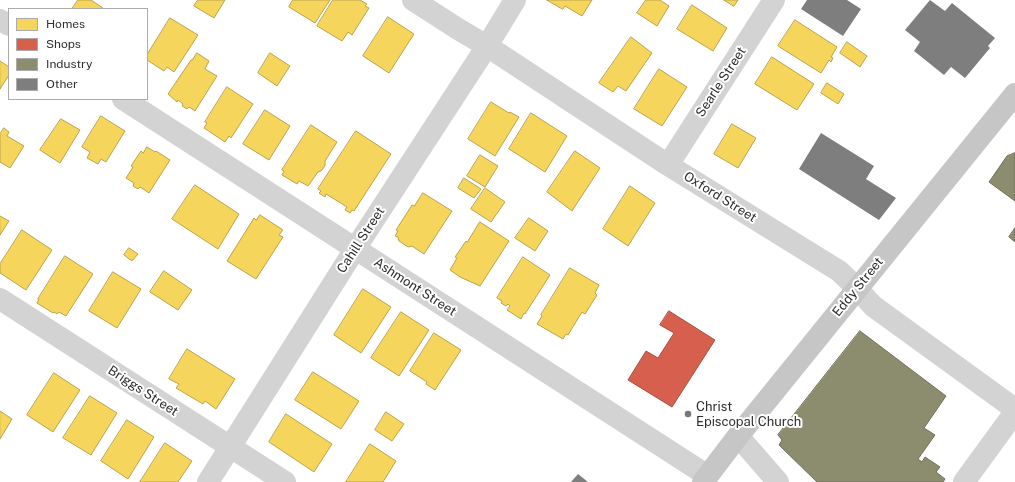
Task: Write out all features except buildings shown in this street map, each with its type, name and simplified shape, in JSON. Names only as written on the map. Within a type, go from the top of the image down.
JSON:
[{"type":"main road","name":"Eddy Street","points":[[705,479],[857,288],[1013,102]]},
{"type":"street","name":"Oxford Street","points":[[414,0],[668,164],[839,271],[873,306],[1015,411]]},
{"type":"street","name":"Cahill Street","points":[[208,482],[515,0]]},
{"type":"street","name":"Searle Street","points":[[668,164],[774,0]]},
{"type":"street","name":"Ashmont Street","points":[[125,100],[355,249],[705,479]]},
{"type":"street","name":"Briggs Street","points":[[0,299],[286,482]]},
{"type":"street","points":[[964,482],[1015,411]]},
{"type":"street","points":[[738,436],[778,482]]},
{"type":"place","name":"Christ Episcopal Church","points":[[688,414]]}]
